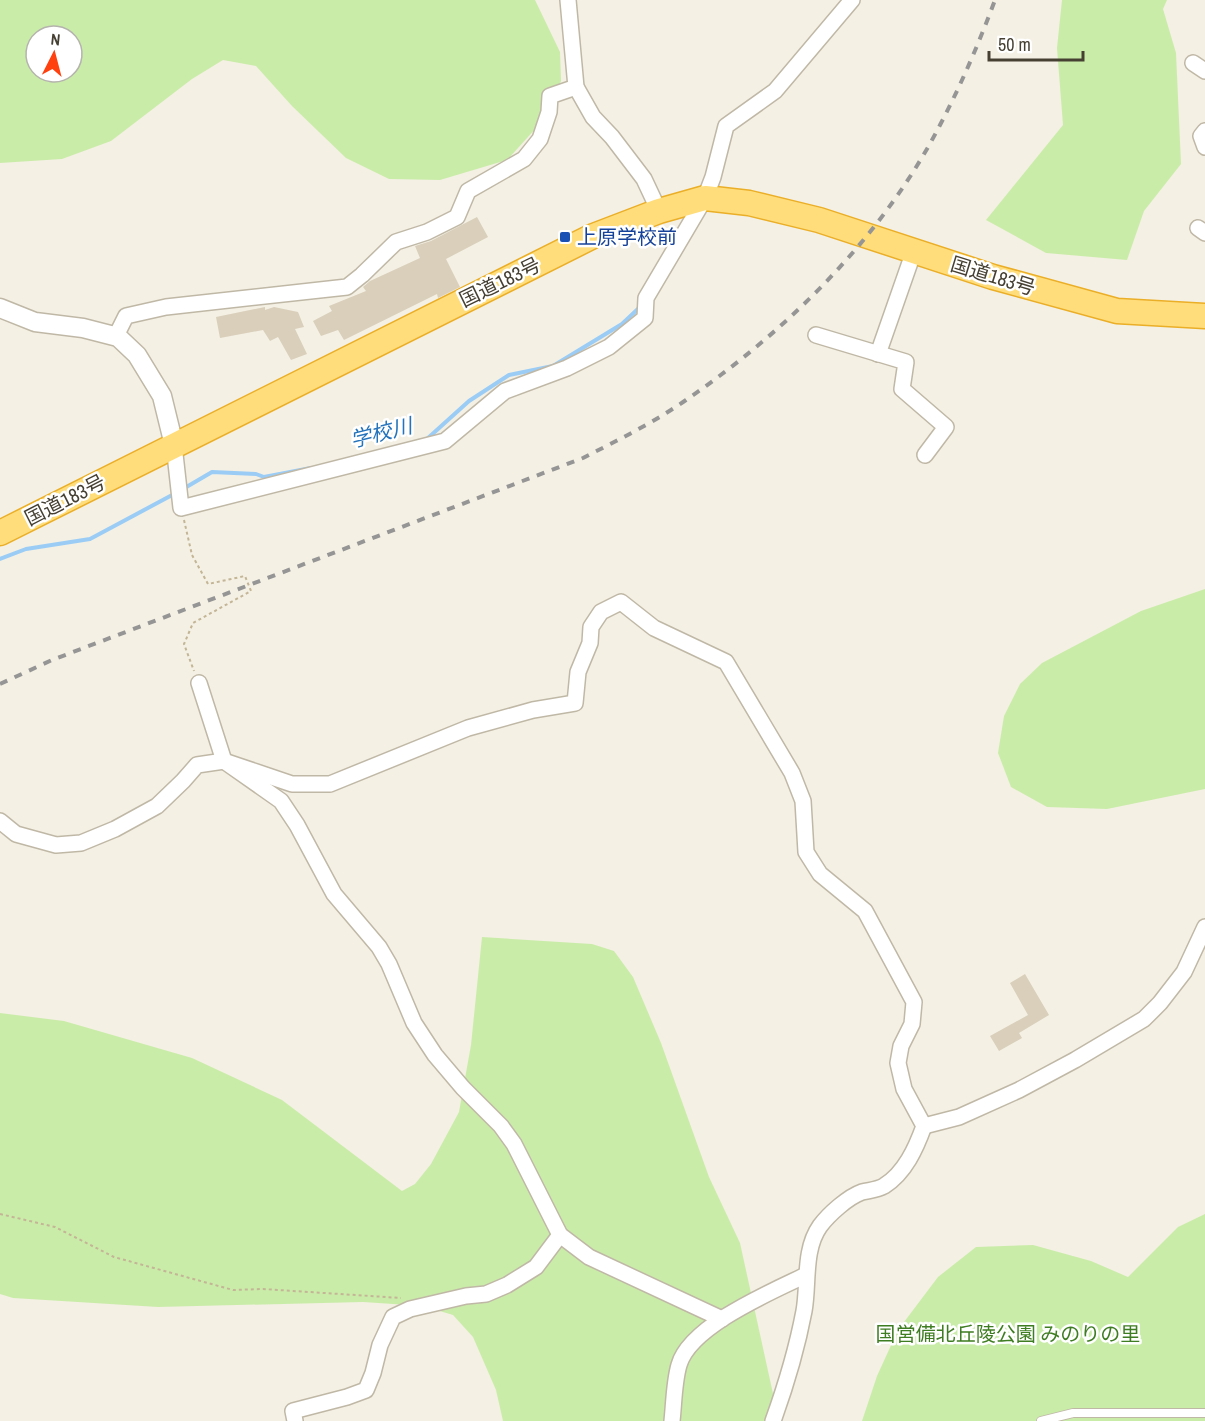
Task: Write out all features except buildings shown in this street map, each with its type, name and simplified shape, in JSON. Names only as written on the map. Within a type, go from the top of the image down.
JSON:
[{"type":"highway","name":"国道183号","points":[[0,532],[591,237],[659,211],[692,204],[705,198],[749,203],[819,220],[1028,288],[1117,311],[1205,316]]},
{"type":"street","points":[[568,0],[576,87],[593,117],[612,137],[644,179],[659,211]]},
{"type":"street","points":[[0,308],[35,322],[83,328],[116,336],[137,355],[162,396],[174,445],[182,508],[445,441],[505,391],[567,368],[609,347],[645,318],[646,298],[705,198],[713,177],[726,126],[776,91],[852,0]]},
{"type":"street","points":[[116,336],[126,316],[166,307],[347,287],[396,242],[427,232],[457,217],[468,191],[524,159],[540,139],[549,112],[550,96],[576,87]]},
{"type":"street","points":[[1205,131],[1201,136],[1205,147]]},
{"type":"street","points":[[878,354],[914,251]]},
{"type":"street","points":[[816,336],[906,362],[902,389],[946,428],[924,455]]},
{"type":"street","points":[[0,821],[16,834],[56,845],[81,843],[115,829],[157,806],[197,765],[224,761],[292,783],[330,784],[468,728],[533,710],[575,703],[578,672],[590,643],[591,627],[601,612],[621,602],[654,628],[726,662],[792,773],[803,801],[806,852],[820,874],[865,911],[915,1002],[912,1024],[901,1046],[898,1063],[903,1089],[924,1126]]},
{"type":"street","points":[[199,683],[224,761],[280,801],[297,825],[334,894],[379,946],[414,1023],[435,1055],[463,1088],[501,1126],[514,1144],[560,1234],[589,1257],[722,1319]]},
{"type":"street","points":[[924,1126],[959,1117],[1019,1090],[1144,1019],[1160,1004],[1184,972],[1205,927]]},
{"type":"street","points":[[773,1421],[786,1385],[801,1327],[806,1275],[813,1242],[820,1226],[861,1192],[884,1186],[895,1178],[907,1163],[924,1126]]},
{"type":"street","points":[[295,1421],[293,1411],[366,1390],[380,1345],[393,1317],[419,1307],[466,1296],[486,1294],[507,1285],[536,1267],[560,1234]]},
{"type":"street","points":[[672,1421],[679,1364],[690,1345],[736,1309],[806,1275]]},
{"type":"lane","points":[[1041,1421],[1073,1413],[1205,1413]]},
{"type":"path","points":[[182,508],[192,555],[208,584],[245,576],[251,591],[193,622],[184,644],[199,683]]},
{"type":"path","points":[[0,1214],[55,1227],[114,1257],[233,1290],[263,1289],[408,1298]]},
{"type":"green space","points":[[0,0],[535,0],[560,52],[561,81],[547,116],[507,160],[440,180],[389,179],[346,158],[292,106],[256,66],[223,60],[192,79],[111,141],[62,159],[0,163]]},
{"type":"green space","points":[[1062,0],[1167,0],[1163,9],[1176,53],[1181,164],[1144,211],[1127,260],[1046,253],[986,220],[1063,125],[1057,48]]},
{"type":"green space","points":[[1205,589],[1205,789],[1107,809],[1047,807],[1011,787],[998,753],[1004,716],[1020,684],[1042,663],[1141,611]]},
{"type":"green space","points":[[482,937],[592,944],[614,951],[633,977],[661,1043],[709,1177],[740,1243],[779,1421],[503,1421],[496,1390],[473,1337],[453,1315],[423,1306],[363,1302],[158,1307],[13,1298],[0,1294],[0,1013],[64,1021],[192,1058],[282,1100],[402,1191],[415,1184],[431,1164],[459,1112],[471,1045]]},
{"type":"green space","name":"国営備北丘陵公園 みのりの里","points":[[1205,1214],[1205,1421],[862,1421],[877,1376],[898,1330],[938,1277],[976,1247],[1033,1245],[1091,1261],[1128,1277],[1178,1227]]},
{"type":"waterway","name":"学校川","points":[[428,438],[469,401],[509,375],[553,366],[622,324],[640,307]]},
{"type":"waterway","name":"学校川","points":[[183,489],[212,472],[256,474],[264,477],[311,468]]},
{"type":"waterway","name":"学校川","points":[[0,559],[26,549],[90,539],[174,494]]},
{"type":"railway","points":[[0,684],[52,660],[583,458],[648,424],[686,400],[724,373],[796,311],[830,278],[891,205],[917,166],[948,110],[995,0]]},
{"type":"place","name":"上原学校前","points":[[565,237]]}]
